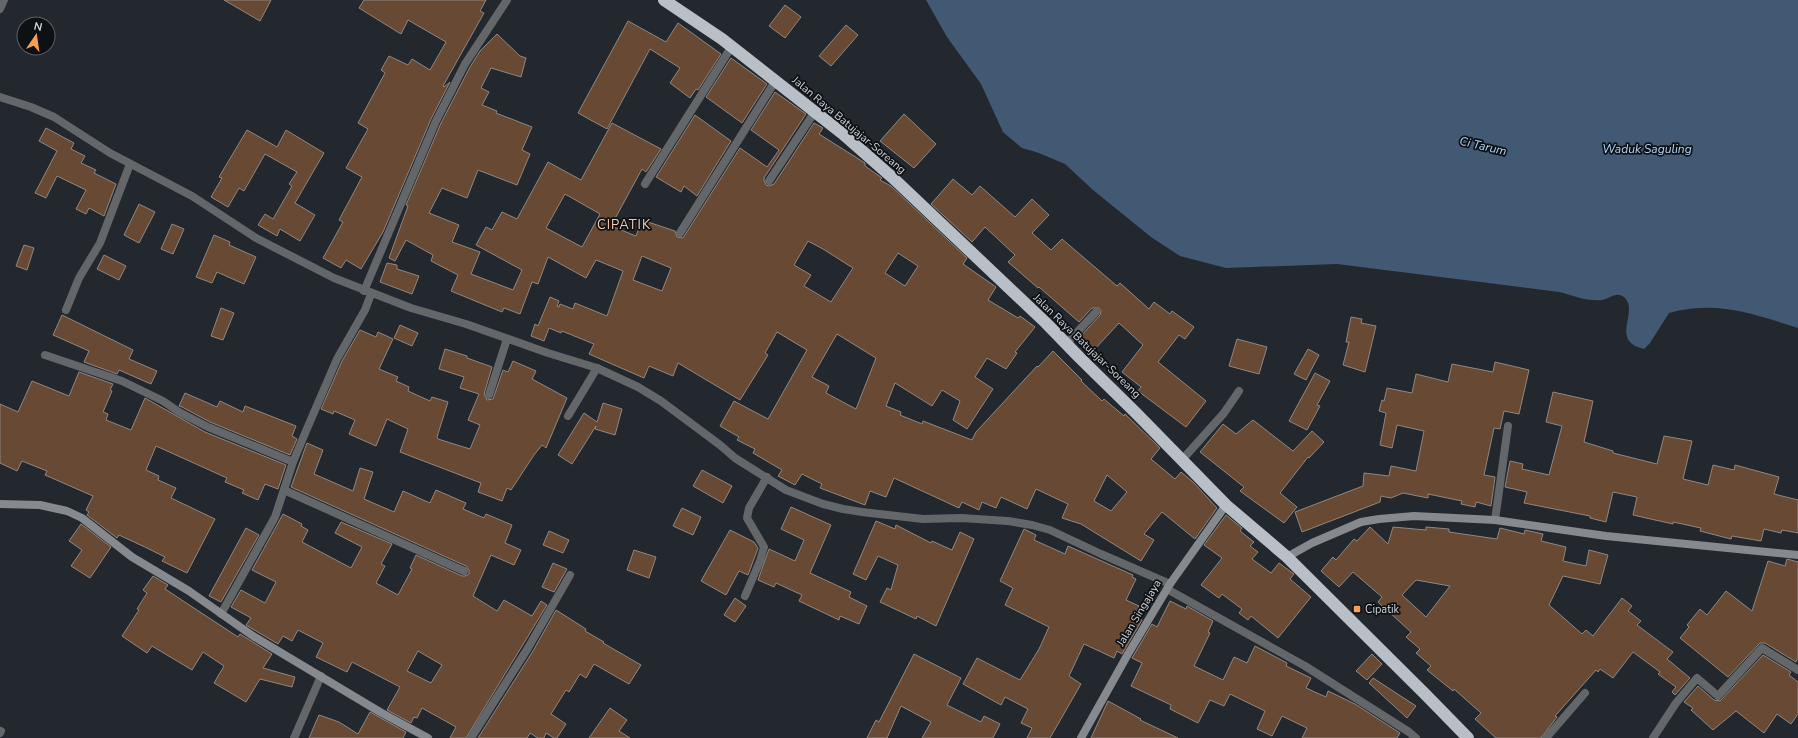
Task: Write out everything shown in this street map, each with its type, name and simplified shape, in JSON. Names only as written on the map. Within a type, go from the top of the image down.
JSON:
[{"type":"highway","name":"Jalan Raya Batujajar-Soreang","points":[[664,0],[732,46],[776,80],[814,113],[843,134],[893,178],[1046,323],[1226,505],[1287,557],[1468,738]]},
{"type":"street","points":[[0,9],[4,0]]},
{"type":"street","points":[[221,614],[275,517],[293,462],[337,359],[365,310],[368,292],[436,121],[465,64],[506,0]]},
{"type":"street","points":[[645,184],[732,46]]},
{"type":"street","points":[[680,233],[776,80]]},
{"type":"street","points":[[0,98],[54,117],[110,153],[192,196],[256,238],[334,278],[411,308],[466,324],[596,368],[638,387],[661,401],[765,480],[786,490],[843,509],[895,516],[1008,521],[1050,530],[1169,586],[1305,666],[1409,732],[1416,738]]},
{"type":"street","points":[[769,181],[814,113]]},
{"type":"street","points":[[66,310],[79,278],[100,243],[130,164]]},
{"type":"street","points":[[1066,344],[1096,312]]},
{"type":"street","points":[[489,395],[507,339]]},
{"type":"street","points":[[45,355],[122,381],[163,401],[179,412],[208,427],[293,462]]},
{"type":"street","points":[[568,416],[596,368]]},
{"type":"street","points":[[1181,461],[1224,413],[1239,391]]},
{"type":"street","points":[[1495,520],[1508,426]]},
{"type":"street","points":[[745,596],[760,561],[764,547],[747,518],[749,508],[765,480]]},
{"type":"street","points":[[284,490],[464,570]]},
{"type":"street","points":[[0,504],[40,505],[67,511],[82,518],[132,557],[189,591],[253,636],[428,738]]},
{"type":"street","name":"Jalan Singajaya","points":[[1081,738],[1128,654],[1169,586],[1226,505]]},
{"type":"street","points":[[1287,557],[1336,532],[1360,522],[1414,516],[1495,520],[1606,536],[1798,555]]},
{"type":"street","points":[[471,738],[528,648],[570,575]]},
{"type":"street","points":[[1654,738],[1676,703],[1697,678],[1718,696],[1762,648],[1798,670]]},
{"type":"street","points":[[294,738],[320,676]]},
{"type":"street","points":[[1546,738],[1585,694]]},
{"type":"water","name":"Waduk Saguling","points":[[926,0],[1798,0],[1798,328],[1735,310],[1719,308],[1686,309],[1669,313],[1650,343],[1644,349],[1634,345],[1628,340],[1626,333],[1629,311],[1628,304],[1625,298],[1619,295],[1602,300],[1591,300],[1559,292],[1337,264],[1226,268],[1180,256],[1151,237],[1093,190],[1065,164],[1039,153],[1022,148],[1003,132],[981,84],[947,37]]},
{"type":"building","points":[[224,0],[271,0],[260,21]]},
{"type":"building","points":[[364,0],[486,0],[480,11],[484,13],[443,86],[444,87],[450,82],[431,119],[383,232],[361,269],[346,260],[341,268],[323,258],[343,222],[339,220],[362,177],[346,168],[368,129],[358,123],[385,73],[381,70],[389,56],[408,65],[412,59],[430,70],[446,42],[408,20],[401,34],[359,8]]},
{"type":"building","points":[[785,5],[801,17],[785,38],[769,26]]},
{"type":"building","points":[[628,21],[666,42],[678,23],[721,54],[698,90],[696,89],[690,98],[670,83],[680,68],[650,49],[607,129],[578,113]]},
{"type":"building","points":[[846,25],[858,35],[831,66],[819,56]]},
{"type":"building","points":[[497,34],[520,56],[526,58],[521,77],[491,68],[481,88],[489,92],[482,105],[497,111],[496,113],[532,127],[522,150],[530,154],[517,185],[478,170],[467,198],[442,188],[429,213],[459,225],[452,242],[480,252],[471,274],[513,290],[522,270],[476,245],[486,227],[492,230],[502,212],[517,219],[548,162],[581,180],[612,123],[661,149],[646,172],[642,169],[611,226],[636,236],[642,220],[675,231],[677,237],[683,238],[740,148],[767,167],[779,150],[751,130],[775,92],[806,114],[764,178],[766,185],[769,186],[774,184],[814,123],[823,128],[819,134],[865,163],[865,166],[882,178],[880,180],[891,186],[967,258],[963,264],[996,287],[988,300],[1018,318],[1020,316],[1035,327],[1015,352],[1017,353],[1006,369],[987,358],[975,377],[993,389],[967,429],[953,420],[960,401],[942,390],[932,406],[895,383],[886,406],[901,412],[900,415],[922,424],[923,421],[972,440],[976,432],[1037,366],[1038,367],[1053,351],[1102,401],[1104,399],[1124,416],[1125,414],[1160,448],[1151,459],[1175,479],[1181,472],[1193,482],[1217,508],[1195,539],[1162,512],[1144,534],[1154,540],[1141,561],[1081,524],[1062,518],[1068,504],[1036,489],[1027,509],[1001,497],[996,508],[982,502],[979,510],[962,502],[959,508],[894,478],[886,497],[870,491],[865,505],[820,488],[822,484],[802,474],[795,485],[778,476],[782,470],[753,453],[755,449],[737,440],[739,437],[720,426],[734,401],[768,419],[807,350],[777,332],[765,353],[768,355],[740,400],[678,363],[673,376],[649,366],[644,378],[589,354],[594,344],[562,331],[561,333],[549,328],[544,341],[531,336],[535,324],[538,326],[550,297],[559,301],[557,306],[559,307],[560,304],[573,309],[575,303],[607,316],[623,271],[596,260],[586,278],[548,257],[538,284],[532,282],[520,314],[504,308],[502,312],[451,291],[458,275],[431,261],[433,255],[406,240],[395,261],[389,258],[408,206],[406,205],[441,123],[480,51]],"holes":[[[565,194],[600,214],[582,247],[546,228]],[[808,241],[853,268],[831,302],[804,286],[811,275],[794,265]],[[898,253],[918,266],[905,286],[885,273]],[[642,256],[671,268],[662,291],[633,280]],[[837,334],[876,358],[856,409],[826,393],[829,386],[812,377]],[[1107,475],[1127,492],[1111,511],[1094,501]]]},
{"type":"building","points":[[731,58],[767,84],[742,123],[706,97]]},
{"type":"building","points":[[904,114],[936,144],[914,168],[880,141]]},
{"type":"building","points":[[695,115],[731,141],[697,196],[684,186],[681,192],[656,177]]},
{"type":"building","points":[[46,128],[74,143],[71,149],[85,156],[81,163],[96,170],[94,173],[116,184],[104,216],[89,208],[86,214],[76,209],[86,190],[57,176],[46,198],[35,193],[57,151],[39,141]]},
{"type":"building","points":[[247,130],[277,147],[286,130],[324,153],[295,203],[315,215],[300,241],[280,229],[277,236],[258,225],[265,214],[273,219],[292,186],[289,184],[297,172],[265,154],[244,191],[239,188],[228,207],[211,197],[222,178],[219,177]]},
{"type":"building","points":[[953,179],[972,195],[980,186],[1015,217],[1032,199],[1049,215],[1032,233],[1051,250],[1062,239],[1117,286],[1120,283],[1149,309],[1154,302],[1170,314],[1172,311],[1194,327],[1185,339],[1179,335],[1158,362],[1206,401],[1186,427],[1138,391],[1141,387],[1122,372],[1143,345],[1119,323],[1093,351],[1079,338],[1100,315],[1101,311],[1099,308],[1092,308],[1079,322],[1008,262],[1015,255],[985,227],[972,242],[931,204]]},
{"type":"building","points":[[139,204],[155,212],[139,243],[124,235]]},
{"type":"building","points":[[172,224],[184,229],[173,254],[161,249]]},
{"type":"building","points":[[214,235],[230,242],[229,245],[256,257],[244,284],[217,272],[212,283],[196,277]]},
{"type":"building","points":[[24,245],[34,248],[27,270],[16,266]]},
{"type":"building","points":[[104,255],[126,266],[119,280],[97,269]]},
{"type":"building","points":[[387,263],[397,265],[397,269],[419,276],[412,294],[380,282]]},
{"type":"building","points":[[221,308],[234,313],[223,340],[211,336]]},
{"type":"building","points":[[62,315],[133,350],[129,359],[157,371],[151,384],[119,370],[117,374],[84,362],[89,351],[53,335]]},
{"type":"building","points":[[1351,317],[1362,319],[1361,323],[1376,326],[1365,372],[1343,365],[1349,342],[1346,342]]},
{"type":"building","points":[[400,325],[418,333],[412,346],[394,338]]},
{"type":"building","points":[[360,330],[376,337],[378,332],[393,339],[379,369],[398,377],[396,381],[409,387],[408,391],[430,401],[432,397],[448,402],[437,437],[438,439],[470,449],[480,425],[468,420],[479,394],[460,388],[464,377],[439,369],[445,349],[467,356],[467,358],[492,367],[484,394],[487,400],[493,399],[503,370],[508,372],[513,361],[536,371],[532,379],[567,398],[546,448],[542,445],[511,490],[507,488],[502,501],[478,492],[481,483],[400,452],[408,429],[387,419],[376,446],[349,434],[355,420],[334,411],[333,414],[321,409],[342,361]]},
{"type":"building","points":[[1237,339],[1267,347],[1259,374],[1229,366]]},
{"type":"building","points":[[1308,349],[1319,355],[1306,380],[1294,374]]},
{"type":"building","points":[[1495,362],[1529,370],[1519,414],[1504,411],[1500,429],[1494,428],[1484,475],[1495,477],[1491,506],[1476,502],[1475,507],[1461,504],[1462,501],[1428,494],[1428,498],[1403,493],[1391,498],[1381,496],[1380,502],[1302,532],[1295,512],[1363,486],[1364,473],[1389,476],[1391,466],[1416,471],[1424,431],[1397,425],[1392,448],[1380,445],[1386,413],[1379,411],[1382,400],[1384,401],[1387,388],[1412,393],[1416,374],[1448,382],[1452,364],[1493,372]]},
{"type":"building","points":[[79,372],[113,384],[110,390],[112,391],[103,412],[108,414],[106,420],[131,430],[145,398],[205,432],[286,465],[278,489],[265,484],[258,500],[242,493],[244,490],[225,482],[227,478],[156,446],[146,470],[159,476],[158,480],[176,488],[171,498],[215,519],[187,573],[162,561],[165,557],[147,548],[119,535],[117,538],[87,515],[89,512],[86,510],[93,496],[45,475],[47,471],[22,461],[17,471],[0,463],[0,404],[18,412],[32,381],[69,396]]},
{"type":"building","points":[[1315,373],[1330,381],[1317,405],[1320,406],[1307,430],[1289,421]]},
{"type":"building","points":[[1553,392],[1593,401],[1584,442],[1613,451],[1613,453],[1657,464],[1664,436],[1692,441],[1683,479],[1708,485],[1713,465],[1734,470],[1735,465],[1779,477],[1774,494],[1798,500],[1798,533],[1782,530],[1781,533],[1764,529],[1761,541],[1732,536],[1731,539],[1700,531],[1701,528],[1673,522],[1673,524],[1633,515],[1637,497],[1613,492],[1606,522],[1590,518],[1590,516],[1524,503],[1527,492],[1505,487],[1510,461],[1523,464],[1522,469],[1549,475],[1562,426],[1546,422]]},
{"type":"building","points":[[185,393],[217,407],[220,401],[243,412],[245,406],[296,426],[292,436],[297,439],[290,455],[210,422],[179,406]]},
{"type":"building","points":[[603,403],[622,409],[615,435],[595,429],[596,426],[572,464],[558,455],[584,413],[597,422]]},
{"type":"building","points":[[1253,420],[1293,451],[1312,431],[1324,442],[1309,458],[1308,457],[1280,493],[1297,507],[1284,523],[1240,491],[1244,487],[1200,452],[1223,424],[1236,434]]},
{"type":"building","points":[[307,443],[323,450],[314,474],[353,491],[360,468],[373,472],[364,499],[394,512],[403,491],[430,503],[436,490],[466,503],[463,509],[484,518],[486,514],[512,525],[505,543],[521,550],[514,565],[491,555],[473,596],[497,611],[504,600],[532,616],[541,601],[547,605],[466,738],[450,738],[456,727],[422,708],[417,718],[414,717],[411,723],[387,710],[400,687],[352,662],[347,672],[316,657],[323,643],[298,630],[292,641],[283,636],[278,644],[246,625],[251,618],[231,607],[241,590],[265,603],[276,582],[252,570],[283,514],[302,524],[301,526],[308,530],[302,542],[351,568],[362,547],[335,533],[341,522],[392,544],[381,564],[385,566],[376,583],[398,595],[412,569],[410,568],[416,555],[462,576],[469,574],[469,570],[466,566],[291,487]],"holes":[[[418,651],[442,665],[431,683],[407,671]]]},
{"type":"building","points":[[702,470],[732,486],[723,503],[693,486]]},
{"type":"building","points":[[791,507],[831,525],[810,573],[851,592],[849,597],[867,606],[859,624],[840,616],[839,620],[799,601],[802,595],[776,583],[774,587],[758,580],[769,549],[795,561],[804,540],[781,529]]},
{"type":"building","points":[[682,508],[701,517],[693,535],[673,526]]},
{"type":"building","points":[[1226,515],[1242,528],[1240,531],[1254,542],[1250,546],[1258,552],[1252,559],[1271,573],[1279,563],[1294,574],[1290,579],[1311,597],[1278,638],[1251,616],[1248,620],[1239,613],[1242,609],[1222,594],[1219,598],[1201,585],[1222,558],[1204,545]]},
{"type":"building","points":[[876,521],[895,529],[896,525],[931,543],[932,541],[952,550],[960,532],[974,539],[936,626],[917,616],[916,619],[880,602],[887,588],[891,590],[898,565],[878,556],[866,580],[853,574]]},
{"type":"building","points":[[81,524],[111,547],[90,578],[71,566],[82,550],[69,541]]},
{"type":"building","points":[[1370,527],[1388,544],[1393,527],[1426,530],[1426,527],[1449,529],[1449,532],[1497,539],[1500,528],[1524,534],[1525,530],[1543,534],[1541,541],[1566,547],[1563,561],[1586,566],[1589,550],[1608,555],[1600,584],[1563,576],[1549,605],[1582,634],[1586,630],[1593,636],[1622,598],[1632,606],[1628,611],[1641,621],[1637,625],[1673,652],[1667,659],[1690,678],[1675,695],[1672,692],[1676,687],[1658,674],[1660,672],[1633,652],[1613,678],[1600,669],[1598,672],[1596,670],[1555,716],[1557,717],[1541,738],[1496,738],[1475,719],[1481,713],[1454,689],[1453,691],[1427,670],[1431,666],[1416,653],[1420,649],[1406,637],[1411,632],[1378,602],[1382,597],[1353,572],[1339,587],[1321,571],[1333,557],[1336,560],[1354,539],[1357,541]],"holes":[[[1416,580],[1450,586],[1426,617],[1402,595]]]},
{"type":"building","points":[[246,528],[259,535],[221,602],[209,596]]},
{"type":"building","points":[[1024,529],[1036,535],[1034,540],[1065,554],[1068,546],[1133,575],[1132,577],[1136,579],[1126,600],[1139,606],[1134,616],[1142,620],[1122,654],[1117,651],[1114,658],[1084,644],[1069,676],[1081,684],[1050,738],[1027,738],[1032,728],[1021,723],[1028,709],[1005,697],[1001,705],[963,684],[977,658],[1020,680],[1039,649],[1049,627],[1005,605],[1013,588],[1000,581]]},
{"type":"building","points":[[730,530],[754,542],[758,548],[748,575],[739,571],[726,595],[701,581]]},
{"type":"building","points":[[549,531],[569,540],[563,553],[543,545]]},
{"type":"building","points":[[634,550],[656,557],[649,578],[627,570]]},
{"type":"building","points":[[1787,559],[1798,562],[1798,657],[1796,662],[1765,643],[1760,643],[1728,677],[1680,638],[1689,627],[1687,625],[1700,609],[1707,615],[1726,591],[1752,611],[1768,561],[1785,566]]},
{"type":"building","points":[[553,563],[567,569],[554,592],[542,587]]},
{"type":"building","points":[[153,576],[168,585],[165,589],[238,637],[240,634],[272,654],[263,668],[295,677],[292,687],[260,679],[246,702],[214,683],[224,666],[203,652],[192,670],[152,646],[147,653],[122,636],[139,610],[137,609],[147,593],[143,590]]},
{"type":"building","points":[[735,598],[746,606],[735,622],[724,615]]},
{"type":"building","points":[[1170,601],[1186,609],[1187,606],[1213,621],[1208,632],[1210,633],[1194,666],[1223,680],[1234,657],[1247,663],[1255,646],[1287,663],[1286,666],[1311,678],[1306,688],[1326,697],[1328,691],[1355,704],[1400,733],[1397,738],[1302,738],[1307,728],[1282,716],[1272,736],[1257,729],[1265,711],[1230,694],[1224,706],[1210,700],[1198,723],[1170,709],[1171,705],[1131,686],[1142,663],[1132,658],[1152,624],[1157,627]]},
{"type":"building","points":[[556,610],[586,629],[585,631],[604,642],[603,643],[641,665],[629,684],[594,664],[586,678],[580,674],[569,692],[566,690],[551,714],[566,724],[557,738],[554,738],[546,733],[544,738],[538,738],[530,733],[527,738],[478,738],[533,651]]},
{"type":"building","points":[[914,654],[961,678],[947,705],[981,722],[984,716],[1000,724],[993,738],[922,738],[931,722],[901,706],[887,738],[867,738],[876,720],[879,722]]},
{"type":"building","points":[[1372,654],[1382,664],[1367,680],[1356,671]]},
{"type":"building","points":[[1763,655],[1791,672],[1789,675],[1798,682],[1798,714],[1791,724],[1777,714],[1764,733],[1736,711],[1713,730],[1691,710],[1693,708],[1684,702],[1698,686],[1714,700],[1720,701]]},
{"type":"building","points":[[1373,678],[1416,706],[1407,718],[1369,683]]},
{"type":"building","points":[[1108,701],[1141,719],[1140,720],[1178,738],[1091,738]]},
{"type":"building","points":[[610,708],[627,720],[619,731],[630,738],[589,738]]},
{"type":"building","points":[[370,712],[406,732],[403,738],[309,738],[319,715],[339,722],[358,734]]},
{"type":"place","name":"Cipatik","points":[[1357,609]]},
{"type":"district","name":"CIPATIK","points":[[624,225]]},
{"type":"water label","name":"Ci Tarum","points":[[1483,146]]}]
